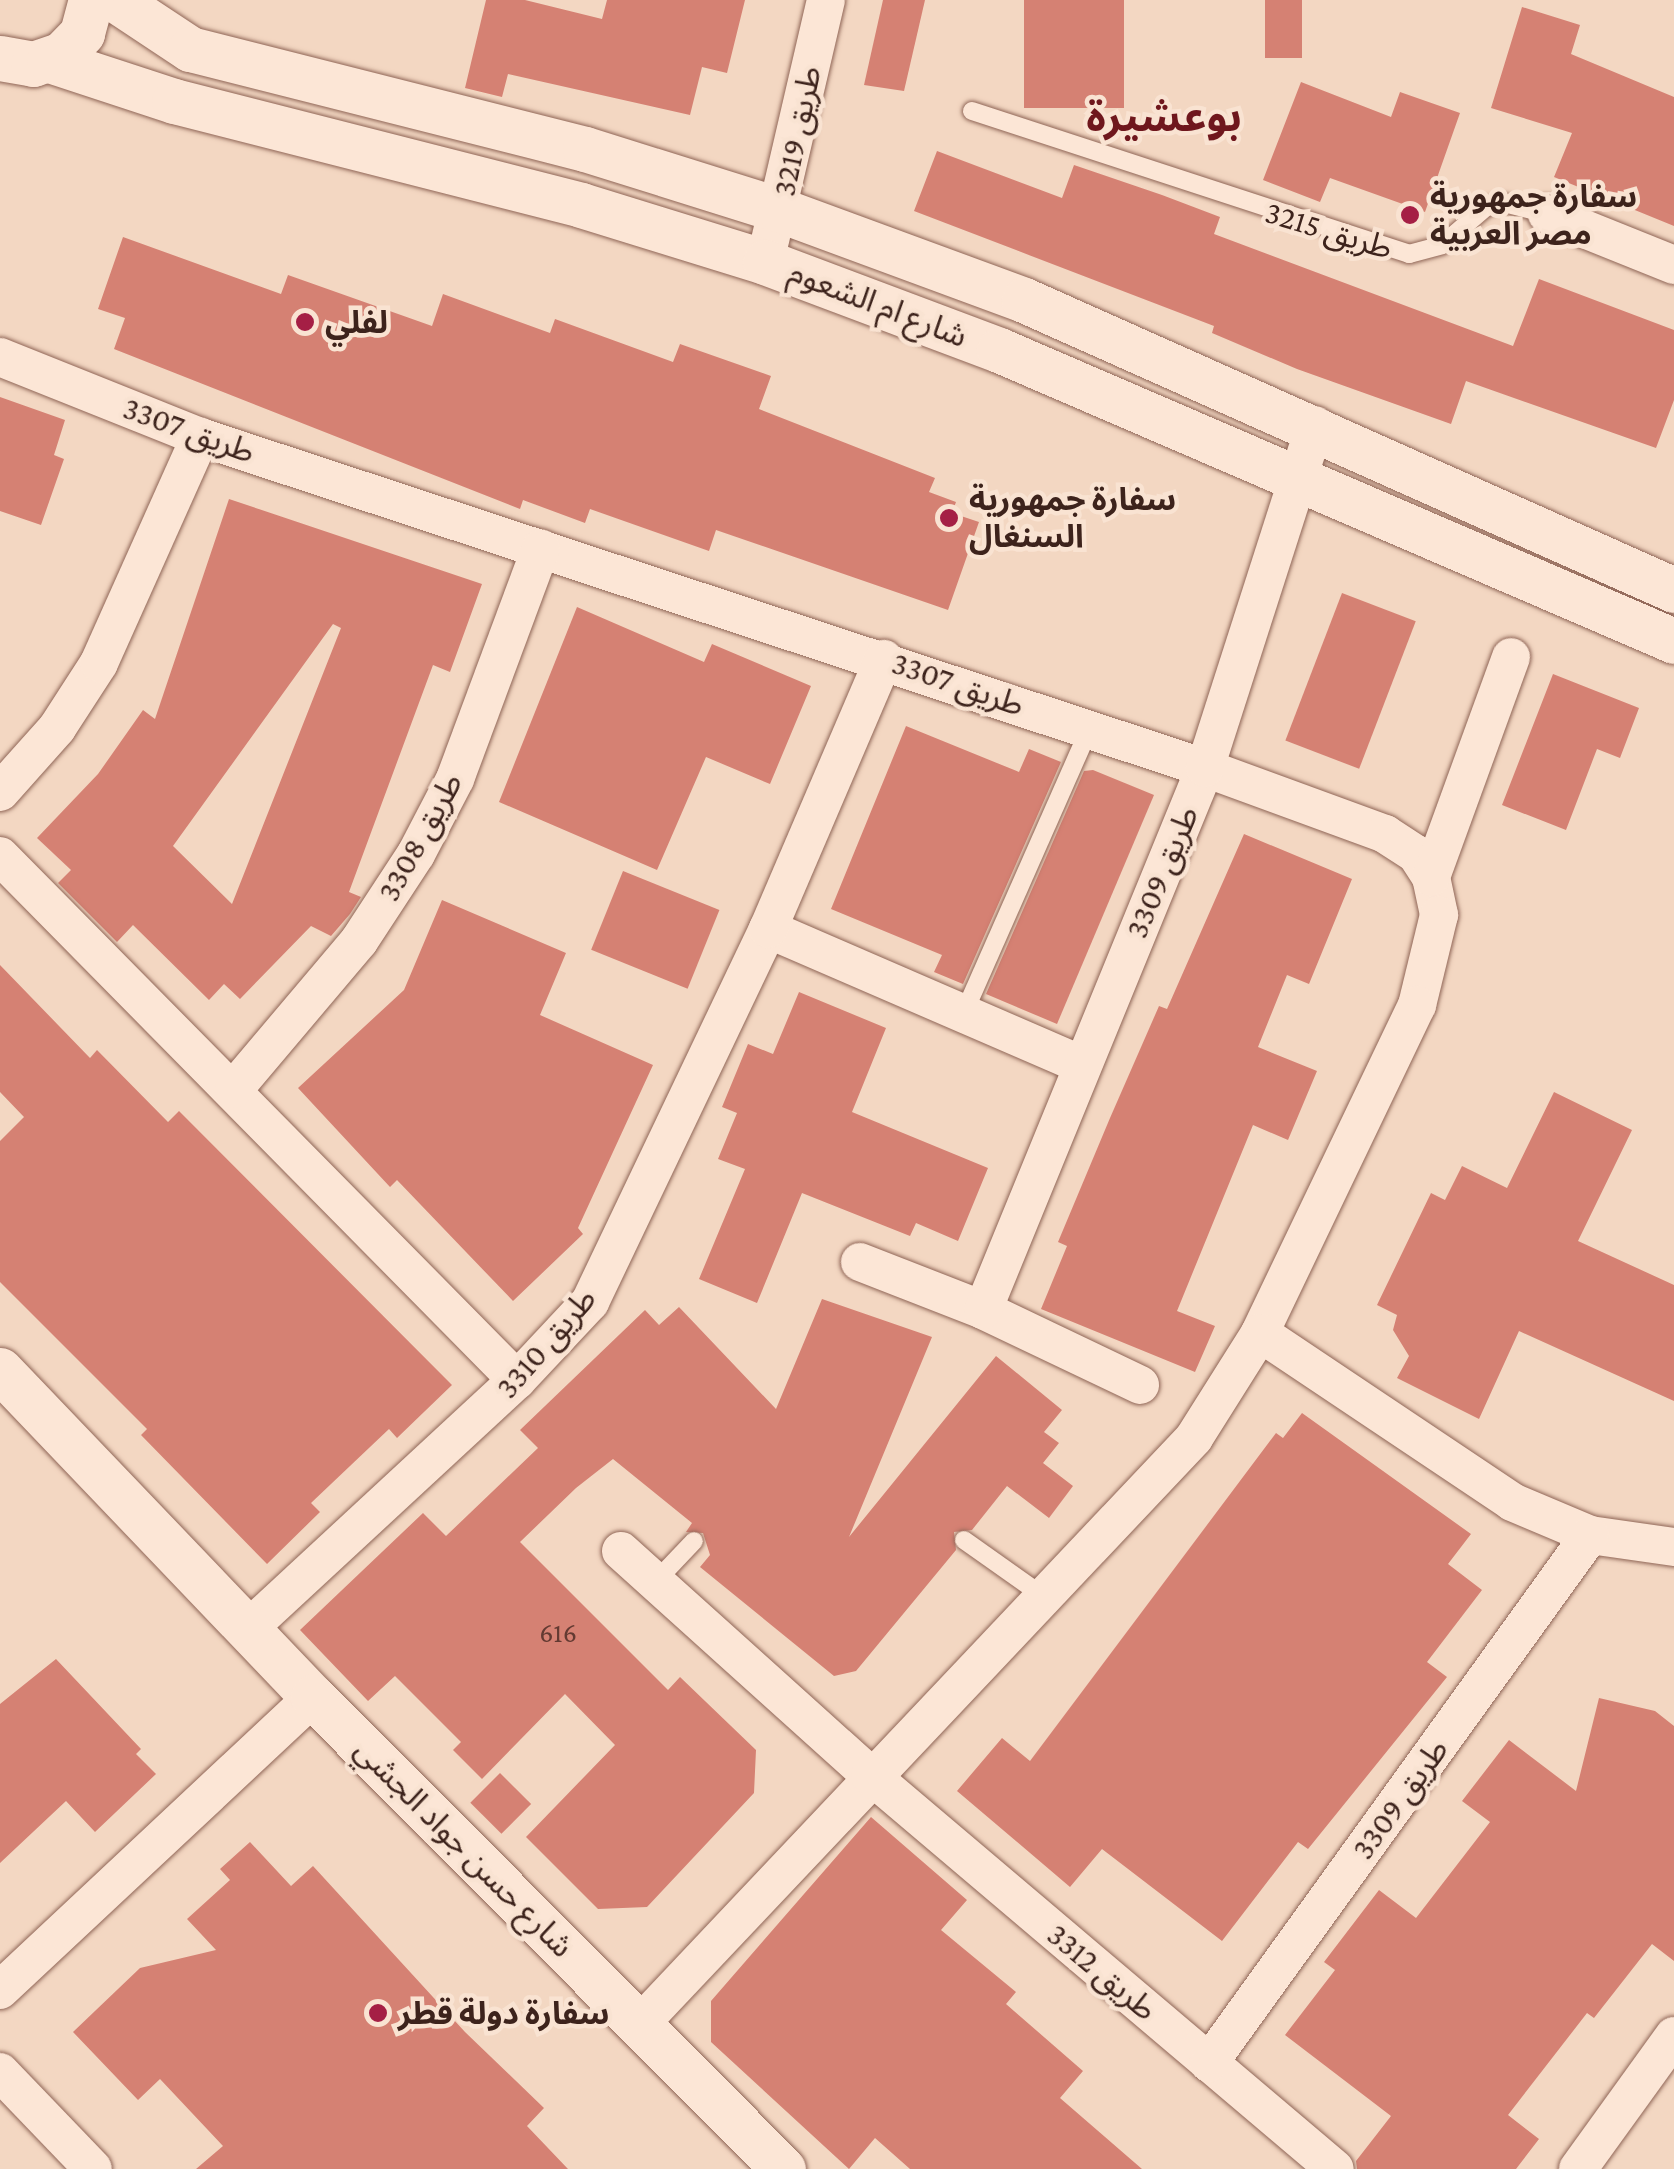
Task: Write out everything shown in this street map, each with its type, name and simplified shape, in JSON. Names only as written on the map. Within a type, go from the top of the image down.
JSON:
[{"type":"street","points":[[49,60],[82,33],[91,0]]},
{"type":"street","name":"شارع ام الشعوم","points":[[116,0],[190,49],[584,149],[780,210],[1024,300],[1314,425],[1674,590]]},
{"type":"street","name":"طريق 3219","points":[[765,262],[826,0]]},
{"type":"street","name":"شارع ام الشعوم","points":[[0,58],[49,60],[174,102],[581,204],[765,262],[1000,350],[1674,642]]},
{"type":"street","name":"طريق 3215","points":[[1547,214],[1674,265]]},
{"type":"street","name":"طريق 3307","points":[[0,357],[200,437],[884,659],[1205,768],[1385,834],[1416,854],[1432,876]]},
{"type":"street","name":"طريق 3309","points":[[983,1310],[1205,768],[1314,425]]},
{"type":"street","points":[[0,792],[57,728],[100,663],[200,437]]},
{"type":"street","name":"طريق 3308","points":[[234,1088],[360,941],[416,854],[455,779],[541,548]]},
{"type":"street","points":[[640,2024],[870,1776],[1194,1438],[1260,1333],[1417,1005],[1437,933],[1432,876],[1511,657]]},
{"type":"street","name":"طريق 3310","points":[[249,1628],[517,1380],[590,1302],[768,929],[884,659]]},
{"type":"street","points":[[0,856],[234,1088],[517,1380]]},
{"type":"street","points":[[768,929],[1082,1064]]},
{"type":"street","points":[[860,1262],[983,1310],[1140,1385]]},
{"type":"street","points":[[1260,1333],[1468,1476],[1590,1535],[1674,1547]]},
{"type":"street","name":"شارع حسن جواد الجشي","points":[[0,1370],[313,1697],[784,2169]]},
{"type":"street","name":"طريق 3309","points":[[1210,2063],[1590,1535]]},
{"type":"street","name":"طريق 3312","points":[[621,1550],[870,1776],[1335,2169]]},
{"type":"street","points":[[0,1990],[313,1697]]},
{"type":"street","points":[[1578,2169],[1674,2036]]},
{"type":"street","points":[[0,2072],[93,2169]]},
{"type":"lane","name":"طريق 3215","points":[[972,111],[1409,254],[1442,245],[1486,207],[1504,203],[1547,214]]},
{"type":"lane","points":[[964,1014],[1089,728]]},
{"type":"lane","points":[[964,1540],[1043,1596]]},
{"type":"lane","points":[[656,1581],[694,1541]]},
{"type":"building","points":[[486,0],[525,0],[602,19],[607,0],[745,0],[727,73],[702,67],[690,115],[508,74],[502,97],[465,88]]},
{"type":"building","points":[[883,0],[925,0],[904,91],[864,85]]},
{"type":"building","points":[[1024,0],[1124,0],[1124,108],[1024,108]]},
{"type":"building","points":[[1265,0],[1302,0],[1302,58],[1265,58]]},
{"type":"building","points":[[1522,7],[1580,25],[1571,54],[1674,97],[1674,226],[1554,177],[1572,133],[1491,108]]},
{"type":"building","points":[[1301,82],[1391,117],[1400,92],[1460,113],[1425,212],[1330,178],[1320,202],[1263,180]]},
{"type":"building","points":[[937,151],[1062,198],[1074,165],[1220,217],[1214,234],[1513,346],[1539,279],[1674,330],[1674,400],[1656,448],[1466,381],[1451,424],[1297,369],[1212,333],[1214,326],[914,211]]},
{"type":"building","points":[[123,237],[281,294],[288,275],[432,326],[443,294],[550,333],[555,319],[673,362],[680,344],[771,376],[759,409],[935,478],[929,492],[956,502],[952,513],[979,522],[948,610],[716,530],[709,551],[590,509],[585,523],[523,500],[520,509],[114,349],[125,318],[98,309]]},
{"type":"building","points":[[0,397],[65,420],[54,455],[64,459],[41,525],[0,511]]},
{"type":"building","points":[[229,499],[482,584],[450,672],[433,665],[349,892],[361,897],[331,936],[311,926],[240,999],[224,984],[209,1000],[133,925],[117,942],[58,883],[71,870],[37,838],[98,774],[143,710],[155,719]],"holes":[[[333,624],[341,628],[232,904],[173,846]]]},
{"type":"building","points":[[1342,593],[1416,621],[1359,769],[1285,741]]},
{"type":"building","points":[[577,607],[704,662],[712,644],[811,686],[770,784],[706,757],[657,870],[499,802]]},
{"type":"building","points":[[1553,674],[1639,708],[1620,758],[1597,749],[1566,830],[1502,805]]},
{"type":"building","points":[[906,726],[1019,772],[1029,749],[1061,762],[963,984],[934,972],[942,955],[831,909]]},
{"type":"building","points":[[1093,770],[1154,795],[1057,1024],[986,994],[1084,771]]},
{"type":"building","points":[[1244,834],[1352,879],[1309,984],[1287,975],[1258,1047],[1317,1071],[1288,1140],[1253,1125],[1177,1311],[1215,1326],[1195,1372],[1041,1309],[1067,1246],[1058,1242],[1110,1118],[1159,1006],[1167,1009]]},
{"type":"building","points":[[623,871],[719,910],[688,989],[591,950]]},
{"type":"building","points":[[442,900],[566,953],[540,1015],[653,1065],[578,1228],[583,1234],[513,1301],[397,1180],[390,1187],[298,1088],[404,990]]},
{"type":"building","points":[[0,965],[90,1058],[97,1050],[168,1122],[179,1111],[452,1385],[397,1438],[389,1429],[311,1503],[320,1512],[267,1564],[141,1435],[147,1429],[0,1282],[0,1141],[24,1117],[0,1092]]},
{"type":"building","points":[[799,992],[886,1028],[852,1112],[988,1168],[958,1241],[916,1223],[910,1236],[802,1193],[757,1303],[699,1279],[745,1169],[718,1159],[737,1113],[722,1107],[748,1044],[773,1054]]},
{"type":"building","points":[[1554,1092],[1632,1130],[1578,1241],[1674,1285],[1674,1401],[1519,1331],[1479,1419],[1397,1378],[1409,1356],[1393,1330],[1397,1315],[1377,1305],[1431,1193],[1445,1200],[1462,1166],[1507,1188]]},
{"type":"building","points":[[822,1299],[932,1337],[849,1537],[996,1356],[1062,1410],[1044,1432],[1059,1443],[1043,1463],[1073,1486],[1049,1518],[1007,1486],[972,1530],[954,1532],[956,1550],[856,1671],[834,1676],[700,1567],[710,1555],[703,1533],[686,1532],[692,1523],[613,1459],[576,1488],[520,1542],[668,1690],[680,1677],[756,1750],[754,1793],[647,1907],[598,1909],[526,1837],[615,1745],[565,1694],[482,1779],[453,1750],[461,1742],[395,1676],[368,1701],[300,1630],[423,1513],[446,1536],[538,1448],[520,1430],[645,1310],[659,1325],[679,1307],[776,1409]]},
{"type":"building","points":[[1302,1413],[1471,1534],[1448,1564],[1482,1590],[1427,1662],[1447,1677],[1308,1849],[1298,1842],[1222,1941],[1102,1849],[1070,1887],[957,1791],[1002,1738],[1030,1761],[1276,1433],[1283,1438]]},
{"type":"building","points":[[56,1659],[141,1749],[136,1754],[156,1774],[95,1832],[66,1801],[0,1863],[0,1704]]},
{"type":"building","points":[[1599,1698],[1655,1711],[1674,1726],[1674,1961],[1652,1944],[1594,2018],[1587,2013],[1508,2115],[1539,2139],[1516,2169],[1357,2169],[1356,2161],[1391,2116],[1285,2035],[1335,1970],[1324,1962],[1379,1890],[1416,1918],[1490,1822],[1462,1801],[1509,1740],[1576,1791]]},
{"type":"building","points":[[500,1773],[531,1804],[501,1834],[470,1803]]},
{"type":"building","points":[[871,1817],[967,1900],[941,1930],[1016,1992],[1006,2004],[1083,2071],[1060,2098],[1142,2169],[910,2169],[875,2138],[849,2169],[711,2042],[711,2001]]},
{"type":"building","points":[[250,1842],[291,1886],[313,1866],[465,2032],[544,2108],[527,2126],[568,2169],[196,2169],[223,2146],[160,2079],[138,2100],[73,2032],[140,1968],[216,1950],[187,1919],[230,1880],[220,1869]]},
{"type":"place","name":"سفارة جمهورية مصر العربية","points":[[1410,215]]},
{"type":"place","name":"لفلي","points":[[305,322]]},
{"type":"place","name":"سفارة جمهورية السنغال","points":[[949,518]]},
{"type":"place","name":"سفارة دولة قطر","points":[[378,2013]]},
{"type":"district","name":"بوعشيرة","points":[[1164,117]]}]
